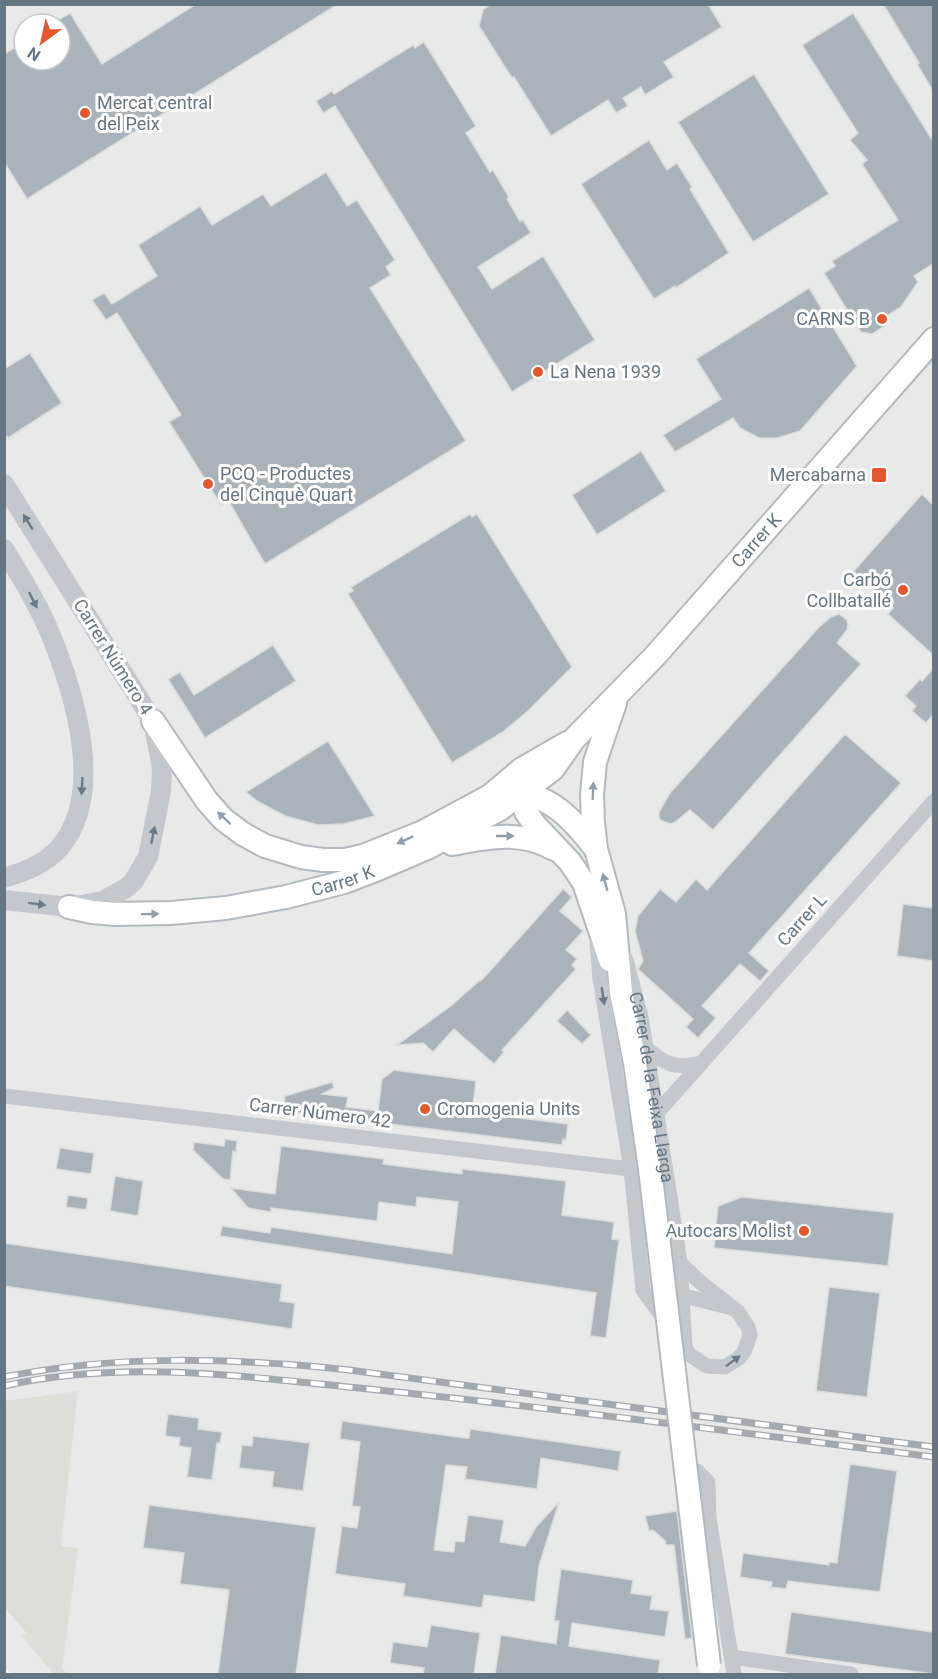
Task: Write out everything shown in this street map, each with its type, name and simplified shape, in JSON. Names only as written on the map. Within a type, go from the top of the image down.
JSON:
[{"type":"main road","name":"Carrer K","points":[[69,908],[115,914],[171,913],[255,904],[344,882],[427,848],[476,823],[522,793],[553,769],[574,740],[617,696],[933,339]]},
{"type":"main road","points":[[914,362],[933,349]]},
{"type":"main road","name":"Carrer de la Feixa Llarga","points":[[617,696],[595,762],[592,795],[593,823],[604,915],[621,992],[641,1056],[650,1169],[710,1670]]},
{"type":"main road","name":"Carrer K","points":[[153,721],[207,801],[223,819],[243,834],[265,846],[301,857],[324,860],[345,860],[363,856],[423,832],[490,796],[522,769],[574,740]]},
{"type":"main road","points":[[522,793],[526,782],[544,757]]},
{"type":"main road","name":"Carrer de la Feixa Llarga","points":[[490,796],[522,793],[555,806],[567,814],[596,849]]},
{"type":"main road","name":"Carrer de la Feixa Llarga","points":[[522,793],[526,812],[535,825],[567,858],[604,915]]},
{"type":"main road","name":"Carrer de la Feixa Llarga","points":[[427,848],[492,837],[521,837],[542,842],[567,858]]},
{"type":"street","name":"Carrer Número 4","points":[[4,484],[153,721],[162,768],[161,791],[152,842],[148,856],[133,882],[103,901],[69,908],[4,900]]},
{"type":"street","points":[[4,549],[50,633],[79,724],[83,764],[82,794],[76,821],[59,849],[34,867],[4,878]]},
{"type":"street","name":"Carrer L","points":[[657,1113],[932,804]]},
{"type":"street","name":"Carrer de la Feixa Llarga","points":[[604,915],[641,1017],[641,1056],[657,1113],[680,1263],[685,1347]]},
{"type":"street","name":"Carrer de la Feixa Llarga","points":[[604,915],[600,979],[631,1169],[643,1290],[690,1355],[707,1366],[725,1367],[733,1363],[745,1350],[750,1335],[744,1318],[680,1263]]},
{"type":"street","points":[[641,1056],[683,1066],[699,1064]]},
{"type":"street","name":"Carrer Número 42","points":[[4,1096],[631,1169]]},
{"type":"street","name":"Carrer de la Feixa Llarga","points":[[631,1169],[639,1188],[647,1264],[654,1287],[726,1306],[738,1312]]},
{"type":"street","points":[[709,1518],[734,1674]]},
{"type":"street","points":[[732,1657],[851,1674]]},
{"type":"shaded area","points":[[4,5],[933,5],[933,1674],[11,1674],[5,1668]]},
{"type":"shaded area","points":[[78,1391],[61,1546],[78,1548],[62,1669],[68,1674],[54,1674],[22,1637],[26,1632],[5,1608],[5,1401]]},
{"type":"building","name":"Mercat central del Peix","points":[[196,4],[338,4],[27,199],[4,162],[4,54],[12,49],[12,72],[72,72],[72,16],[102,64]]},
{"type":"building","points":[[491,4],[708,4],[722,27],[664,62],[674,77],[645,95],[641,87],[623,98],[628,106],[616,113],[608,100],[551,136],[479,26],[483,10]]},
{"type":"building","points":[[883,4],[933,4],[933,91],[917,64],[919,63]]},
{"type":"building","points":[[853,13],[933,141],[933,264],[914,276],[918,282],[901,307],[883,318],[887,324],[872,334],[861,332],[824,273],[835,266],[832,261],[898,220],[862,164],[867,160],[850,140],[858,133],[802,45]]},
{"type":"building","points":[[424,42],[476,126],[466,133],[490,172],[493,170],[520,221],[523,220],[531,233],[478,267],[492,289],[543,256],[595,340],[512,392],[335,106],[323,113],[316,101],[332,91],[334,94],[413,45],[415,48]]},
{"type":"building","points":[[754,74],[829,194],[753,242],[678,122]]},
{"type":"building","points":[[649,140],[667,170],[677,163],[729,253],[676,288],[675,286],[654,299],[581,184]]},
{"type":"building","points":[[326,172],[347,206],[357,200],[395,260],[386,267],[391,275],[370,288],[466,441],[265,564],[228,500],[221,505],[169,422],[181,415],[117,313],[106,320],[92,300],[104,293],[112,304],[157,276],[138,245],[200,206],[212,225],[263,194],[271,206]]},
{"type":"building","points":[[809,288],[857,366],[800,431],[777,438],[759,438],[740,428],[733,418],[675,452],[663,435],[721,399],[696,359]]},
{"type":"building","points":[[30,353],[62,403],[8,438],[4,433],[4,369]]},
{"type":"building","points":[[641,451],[666,491],[597,535],[572,495]]},
{"type":"building","name":"Carbó Collbatallé","points":[[922,494],[933,505],[933,655],[888,614],[893,608],[853,572]]},
{"type":"building","points":[[470,514],[472,517],[477,514],[572,667],[529,710],[503,732],[452,763],[348,594],[353,591],[351,587]]},
{"type":"building","points":[[839,614],[847,620],[848,625],[837,643],[861,664],[713,830],[690,810],[671,824],[662,821],[659,818],[659,812],[670,793],[819,627],[831,617]]},
{"type":"building","points":[[273,645],[296,681],[205,738],[168,679],[180,672],[194,695]]},
{"type":"building","points":[[933,669],[933,715],[926,723],[912,711],[916,706],[905,696],[920,679],[922,681]]},
{"type":"building","points":[[845,734],[901,783],[749,953],[769,971],[760,981],[740,964],[702,1006],[716,1018],[698,1038],[686,1027],[693,1019],[638,969],[643,961],[635,931],[638,916],[660,889],[676,902],[696,879],[707,890]]},
{"type":"building","points":[[328,741],[375,816],[343,824],[318,825],[285,816],[257,801],[246,792]]},
{"type":"building","points":[[563,889],[572,897],[560,911],[583,931],[566,950],[577,959],[572,965],[576,969],[502,1050],[504,1052],[494,1064],[454,1029],[433,1052],[423,1043],[397,1045],[481,981]]},
{"type":"building","points":[[903,904],[933,908],[933,961],[897,956]]},
{"type":"building","points":[[567,1010],[591,1035],[582,1044],[557,1021]]},
{"type":"building","name":"Cromogenia Units","points":[[394,1070],[476,1081],[472,1112],[568,1124],[566,1140],[563,1139],[562,1145],[283,1111],[285,1096],[332,1082],[334,1088],[322,1094],[348,1097],[346,1107],[378,1111],[382,1079]]},
{"type":"building","points":[[225,1139],[237,1141],[236,1152],[233,1151],[230,1180],[223,1179],[193,1150],[194,1142],[224,1146]]},
{"type":"building","points":[[281,1146],[384,1159],[383,1164],[462,1174],[462,1169],[566,1181],[562,1215],[614,1222],[612,1239],[619,1240],[606,1338],[590,1336],[596,1293],[220,1236],[222,1226],[270,1233],[271,1227],[452,1254],[458,1202],[417,1197],[416,1207],[379,1202],[377,1221],[271,1208],[271,1212],[248,1208],[231,1188],[275,1194]]},
{"type":"building","points":[[60,1148],[94,1153],[91,1174],[56,1169]]},
{"type":"building","points":[[115,1176],[143,1181],[138,1216],[110,1211]]},
{"type":"building","points":[[68,1195],[88,1198],[86,1210],[66,1207]]},
{"type":"building","name":"Autocars Molist","points":[[742,1197],[894,1213],[888,1266],[714,1248],[718,1206]]},
{"type":"building","points":[[4,1243],[282,1284],[280,1301],[295,1303],[292,1329],[4,1286]]},
{"type":"building","points":[[829,1287],[880,1293],[867,1397],[816,1391]]},
{"type":"building","points":[[168,1414],[199,1418],[198,1429],[222,1432],[220,1443],[217,1443],[212,1480],[187,1477],[191,1448],[179,1446],[180,1438],[165,1436]]},
{"type":"building","points":[[342,1421],[465,1438],[469,1438],[470,1429],[621,1451],[618,1471],[541,1458],[537,1489],[465,1479],[467,1467],[446,1465],[434,1550],[454,1552],[455,1541],[464,1542],[468,1515],[504,1520],[500,1542],[525,1546],[536,1527],[559,1502],[539,1566],[535,1602],[484,1595],[482,1608],[403,1596],[405,1584],[335,1574],[342,1526],[357,1528],[360,1507],[352,1506],[360,1442],[340,1439]]},
{"type":"building","points":[[253,1436],[310,1443],[303,1491],[272,1487],[274,1472],[239,1468],[242,1445],[252,1446]]},
{"type":"building","points":[[850,1464],[897,1471],[880,1592],[788,1581],[786,1589],[771,1587],[772,1582],[740,1577],[743,1553],[829,1565],[829,1562],[837,1563]]},
{"type":"building","points":[[149,1505],[316,1527],[296,1674],[218,1674],[229,1590],[180,1584],[184,1553],[143,1548]]},
{"type":"building","points":[[677,1511],[692,1638],[685,1639],[674,1545],[666,1545],[665,1541],[653,1530],[649,1531],[645,1516]]},
{"type":"building","points":[[561,1569],[633,1580],[631,1593],[652,1596],[650,1609],[669,1611],[665,1637],[572,1623],[569,1646],[660,1660],[658,1674],[495,1674],[501,1635],[556,1644],[559,1621],[554,1621]]},
{"type":"building","points":[[791,1612],[933,1632],[933,1674],[785,1654]]},
{"type":"building","points":[[431,1625],[480,1633],[474,1674],[423,1674],[424,1668],[390,1663],[393,1642],[427,1647]]},
{"type":"railway","points":[[4,1377],[90,1365],[176,1360],[306,1366],[934,1447]]},
{"type":"railway","points":[[4,1386],[97,1373],[144,1372],[238,1376],[517,1405],[934,1457]]},
{"type":"place","name":"Mercat central del Peix","points":[[85,113]]},
{"type":"place","name":"CARNS B","points":[[882,319]]},
{"type":"place","name":"La Nena 1939","points":[[538,372]]},
{"type":"place","name":"Mercabarna","points":[[879,475]]},
{"type":"place","name":"PCQ - Productes del Cinquè Quart","points":[[208,484]]},
{"type":"place","name":"Carbó Collbatallé","points":[[903,590]]},
{"type":"place","name":"Cromogenia Units","points":[[425,1109]]},
{"type":"place","name":"Autocars Molist","points":[[804,1231]]}]
